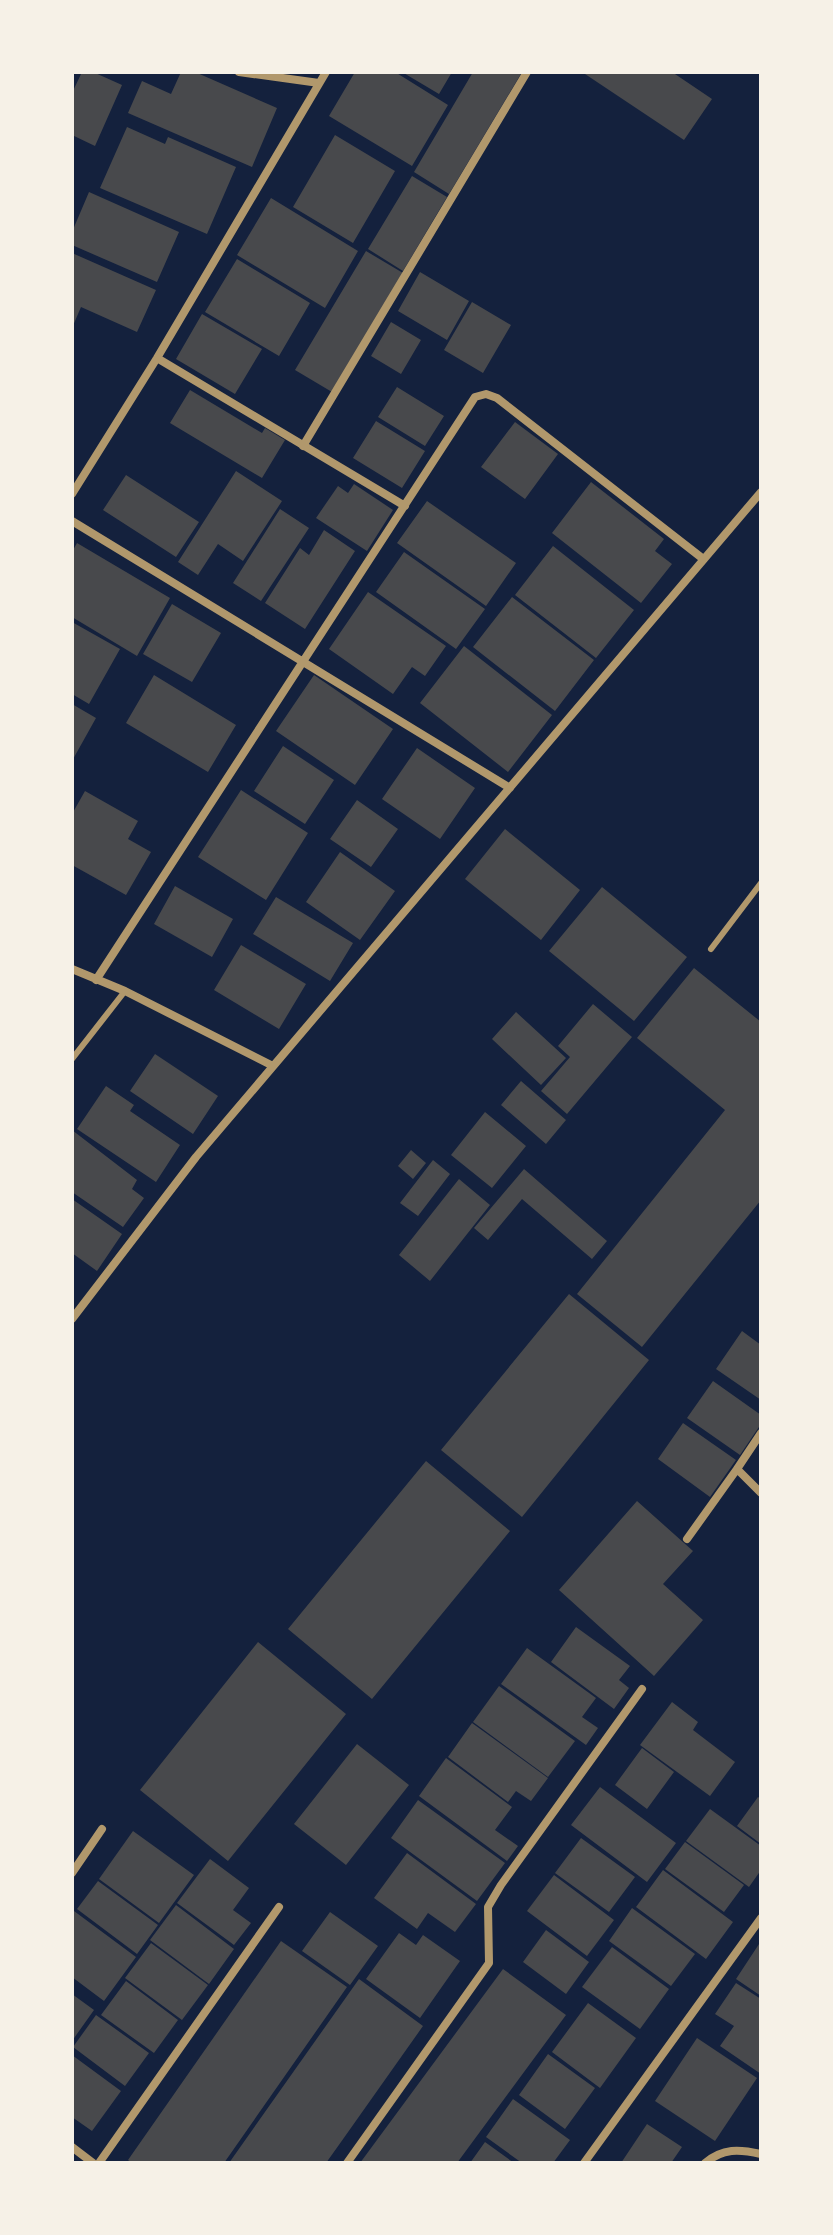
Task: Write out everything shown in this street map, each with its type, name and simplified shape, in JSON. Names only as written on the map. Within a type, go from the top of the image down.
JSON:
[{"type":"street","points":[[239,72],[319,83]]},
{"type":"street","points":[[72,494],[157,358],[326,72]]},
{"type":"street","points":[[303,446],[527,72]]},
{"type":"street","points":[[157,358],[405,506]]},
{"type":"street","points":[[96,980],[302,659],[405,506],[468,402],[480,394],[492,395],[702,558]]},
{"type":"street","points":[[72,1319],[196,1157],[761,492]]},
{"type":"street","points":[[72,521],[510,788]]},
{"type":"street","points":[[72,969],[125,991],[273,1066]]},
{"type":"street","points":[[687,1539],[761,1433]]},
{"type":"street","points":[[737,1469],[761,1493]]},
{"type":"street","points":[[347,2163],[489,1963],[488,1907],[501,1885],[642,1689]]},
{"type":"street","points":[[72,1873],[102,1829]]},
{"type":"street","points":[[72,2147],[96,2163],[279,1907]]},
{"type":"street","points":[[584,2163],[761,1918]]},
{"type":"street","points":[[705,2163],[724,2151],[738,2149],[761,2154]]},
{"type":"lane","points":[[711,949],[761,883]]},
{"type":"lane","points":[[72,1059],[125,991]]},
{"type":"building","points":[[82,72],[93,72],[122,85],[95,146],[72,135],[72,93]]},
{"type":"building","points":[[181,72],[195,72],[277,108],[252,167],[128,113],[142,81],[171,94]]},
{"type":"building","points":[[355,72],[395,72],[448,105],[412,166],[329,116]]},
{"type":"building","points":[[402,72],[452,72],[439,94]]},
{"type":"building","points":[[473,72],[522,72],[449,194],[414,172]]},
{"type":"building","points":[[582,72],[672,72],[712,99],[684,140]]},
{"type":"building","points":[[127,127],[165,144],[168,137],[236,167],[207,234],[100,188]]},
{"type":"building","points":[[335,135],[395,171],[353,243],[293,207]]},
{"type":"building","points":[[412,176],[447,197],[403,271],[368,249]]},
{"type":"building","points":[[89,192],[179,232],[157,282],[72,245],[72,232]]},
{"type":"building","points":[[271,198],[358,251],[325,308],[237,255]]},
{"type":"building","points":[[366,251],[403,273],[332,392],[295,370]]},
{"type":"building","points":[[72,253],[156,290],[137,332],[81,307],[72,328]]},
{"type":"building","points":[[237,259],[310,303],[279,356],[205,312]]},
{"type":"building","points":[[420,272],[469,301],[447,340],[398,311]]},
{"type":"building","points":[[472,302],[511,325],[483,373],[444,350]]},
{"type":"building","points":[[202,314],[262,349],[235,394],[176,359]]},
{"type":"building","points":[[391,322],[421,340],[401,374],[371,356]]},
{"type":"building","points":[[397,387],[444,416],[425,446],[378,417]]},
{"type":"building","points":[[190,390],[262,433],[265,428],[285,440],[262,478],[170,423]]},
{"type":"building","points":[[376,421],[425,451],[402,488],[353,458]]},
{"type":"building","points":[[515,422],[558,454],[525,499],[481,467]]},
{"type":"building","points":[[236,471],[282,501],[243,561],[218,544],[198,575],[178,562]]},
{"type":"building","points":[[126,475],[199,522],[176,557],[103,510]]},
{"type":"building","points":[[591,482],[664,539],[655,551],[672,564],[641,603],[552,533]]},
{"type":"building","points":[[354,484],[393,510],[367,551],[316,518],[338,486],[348,493]]},
{"type":"building","points":[[427,501],[516,563],[486,606],[397,543]]},
{"type":"building","points":[[280,509],[309,528],[261,601],[233,583]]},
{"type":"building","points":[[324,530],[355,551],[305,629],[265,603],[300,548],[309,555]]},
{"type":"building","points":[[77,543],[170,598],[137,656],[72,617],[72,552]]},
{"type":"building","points":[[553,546],[634,610],[596,658],[515,595]]},
{"type":"building","points":[[404,552],[485,609],[456,649],[376,592]]},
{"type":"building","points":[[368,592],[446,646],[425,676],[412,667],[393,694],[329,649]]},
{"type":"building","points":[[512,597],[594,660],[555,711],[473,647]]},
{"type":"building","points":[[172,604],[221,633],[192,682],[143,654]]},
{"type":"building","points":[[72,622],[120,649],[89,704],[72,694]]},
{"type":"building","points":[[464,646],[552,715],[508,772],[420,703]]},
{"type":"building","points":[[154,675],[236,725],[208,772],[126,723]]},
{"type":"building","points":[[314,675],[393,729],[355,785],[276,731]]},
{"type":"building","points":[[72,704],[96,718],[72,761]]},
{"type":"building","points":[[283,746],[334,780],[305,824],[254,791]]},
{"type":"building","points":[[417,748],[475,788],[440,839],[382,799]]},
{"type":"building","points":[[241,790],[308,833],[266,900],[198,857]]},
{"type":"building","points":[[85,791],[138,821],[128,839],[151,852],[126,895],[72,865],[72,814]]},
{"type":"building","points":[[357,800],[398,829],[371,867],[330,839]]},
{"type":"building","points":[[505,829],[580,890],[541,940],[465,879]]},
{"type":"building","points":[[340,852],[395,891],[360,940],[306,902]]},
{"type":"building","points":[[175,886],[233,919],[212,957],[154,924]]},
{"type":"building","points":[[602,887],[687,957],[634,1021],[549,951]]},
{"type":"building","points":[[276,897],[353,943],[330,981],[253,934]]},
{"type":"building","points":[[241,945],[306,984],[279,1029],[214,990]]},
{"type":"building","points":[[694,968],[761,1022],[761,1200],[642,1347],[577,1294],[725,1110],[637,1038]]},
{"type":"building","points":[[593,1004],[632,1037],[567,1114],[541,1091],[570,1057],[558,1046]]},
{"type":"building","points":[[516,1012],[566,1058],[541,1085],[492,1039]]},
{"type":"building","points":[[155,1054],[218,1096],[193,1134],[130,1091]]},
{"type":"building","points":[[521,1081],[566,1120],[546,1144],[501,1105]]},
{"type":"building","points":[[106,1086],[134,1105],[130,1111],[180,1145],[156,1182],[77,1129]]},
{"type":"building","points":[[485,1112],[526,1146],[492,1188],[451,1155]]},
{"type":"building","points":[[72,1130],[137,1180],[132,1189],[144,1198],[123,1227],[72,1192]]},
{"type":"building","points":[[411,1150],[426,1163],[413,1179],[398,1166]]},
{"type":"building","points":[[433,1160],[450,1174],[418,1216],[400,1203]]},
{"type":"building","points":[[524,1169],[607,1241],[592,1259],[522,1199],[488,1240],[474,1228]]},
{"type":"building","points":[[459,1179],[490,1205],[430,1281],[399,1255]]},
{"type":"building","points":[[72,1199],[122,1234],[97,1271],[72,1253]]},
{"type":"building","points":[[569,1294],[649,1360],[522,1517],[441,1450]]},
{"type":"building","points":[[742,1331],[761,1345],[761,1400],[716,1369]]},
{"type":"building","points":[[713,1381],[761,1415],[761,1424],[740,1455],[687,1418]]},
{"type":"building","points":[[683,1423],[736,1460],[710,1497],[658,1459]]},
{"type":"building","points":[[426,1461],[510,1531],[372,1699],[288,1629]]},
{"type":"building","points":[[637,1501],[693,1551],[663,1584],[703,1620],[654,1676],[559,1590]]},
{"type":"building","points":[[576,1627],[630,1666],[619,1680],[629,1688],[614,1709],[551,1662]]},
{"type":"building","points":[[258,1642],[346,1714],[228,1861],[140,1790]]},
{"type":"building","points":[[527,1648],[596,1698],[582,1717],[598,1728],[586,1745],[501,1684]]},
{"type":"building","points":[[499,1686],[575,1741],[548,1777],[473,1722]]},
{"type":"building","points":[[672,1702],[698,1722],[693,1730],[735,1762],[710,1796],[640,1745]]},
{"type":"building","points":[[472,1723],[548,1778],[531,1801],[516,1791],[508,1802],[448,1757]]},
{"type":"building","points":[[357,1744],[409,1785],[346,1865],[294,1824]]},
{"type":"building","points":[[642,1748],[674,1772],[647,1809],[615,1785]]},
{"type":"building","points":[[446,1758],[512,1807],[495,1830],[518,1846],[507,1861],[419,1796]]},
{"type":"building","points":[[600,1787],[676,1843],[647,1882],[571,1825]]},
{"type":"building","points":[[758,1797],[761,1799],[761,1844],[737,1826]]},
{"type":"building","points":[[418,1800],[505,1863],[477,1901],[391,1838]]},
{"type":"building","points":[[710,1809],[761,1846],[761,1870],[749,1887],[686,1841]]},
{"type":"building","points":[[133,1831],[194,1875],[159,1923],[99,1879]]},
{"type":"building","points":[[581,1838],[635,1877],[609,1912],[555,1873]]},
{"type":"building","points":[[685,1842],[744,1885],[724,1912],[665,1869]]},
{"type":"building","points":[[407,1853],[476,1904],[455,1932],[428,1913],[417,1929],[374,1898]]},
{"type":"building","points":[[210,1859],[249,1888],[233,1910],[251,1923],[234,1945],[177,1903]]},
{"type":"building","points":[[663,1870],[733,1922],[706,1959],[636,1907]]},
{"type":"building","points":[[554,1875],[614,1920],[587,1956],[527,1911]]},
{"type":"building","points":[[98,1881],[158,1925],[137,1954],[77,1909]]},
{"type":"building","points":[[176,1905],[234,1949],[209,1984],[150,1940]]},
{"type":"building","points":[[632,1908],[695,1954],[671,1986],[609,1941]]},
{"type":"building","points":[[74,1911],[136,1957],[104,2001],[72,1977]]},
{"type":"building","points":[[330,1912],[378,1946],[350,1985],[302,1951]]},
{"type":"building","points":[[546,1930],[589,1962],[566,1994],[523,1962]]},
{"type":"building","points":[[399,1933],[416,1945],[423,1935],[460,1961],[420,2018],[366,1979]]},
{"type":"building","points":[[281,1941],[347,1987],[224,2163],[132,2163],[128,2160]]},
{"type":"building","points":[[761,1941],[761,1996],[736,1979]]},
{"type":"building","points":[[151,1943],[208,1985],[182,2020],[125,1978]]},
{"type":"building","points":[[612,1947],[669,1989],[640,2029],[582,1987]]},
{"type":"building","points":[[503,1969],[566,2015],[457,2163],[360,2163]]},
{"type":"building","points":[[359,1979],[423,2026],[326,2163],[229,2163]]},
{"type":"building","points":[[126,1981],[178,2020],[154,2053],[101,2015]]},
{"type":"building","points":[[736,1983],[761,1999],[761,2074],[720,2046],[734,2026],[715,2014]]},
{"type":"building","points":[[72,1994],[94,2010],[72,2041]]},
{"type":"building","points":[[588,2003],[636,2038],[600,2088],[552,2052]]},
{"type":"building","points":[[96,2015],[149,2053],[125,2086],[73,2047]]},
{"type":"building","points":[[697,2038],[757,2078],[715,2141],[655,2101]]},
{"type":"building","points":[[548,2054],[595,2088],[565,2129],[519,2095]]},
{"type":"building","points":[[72,2055],[121,2091],[92,2131],[72,2117]]},
{"type":"building","points":[[513,2099],[570,2140],[553,2163],[522,2163],[486,2137]]},
{"type":"building","points":[[647,2124],[682,2147],[671,2163],[621,2163]]},
{"type":"building","points":[[485,2142],[514,2163],[470,2163]]}]
